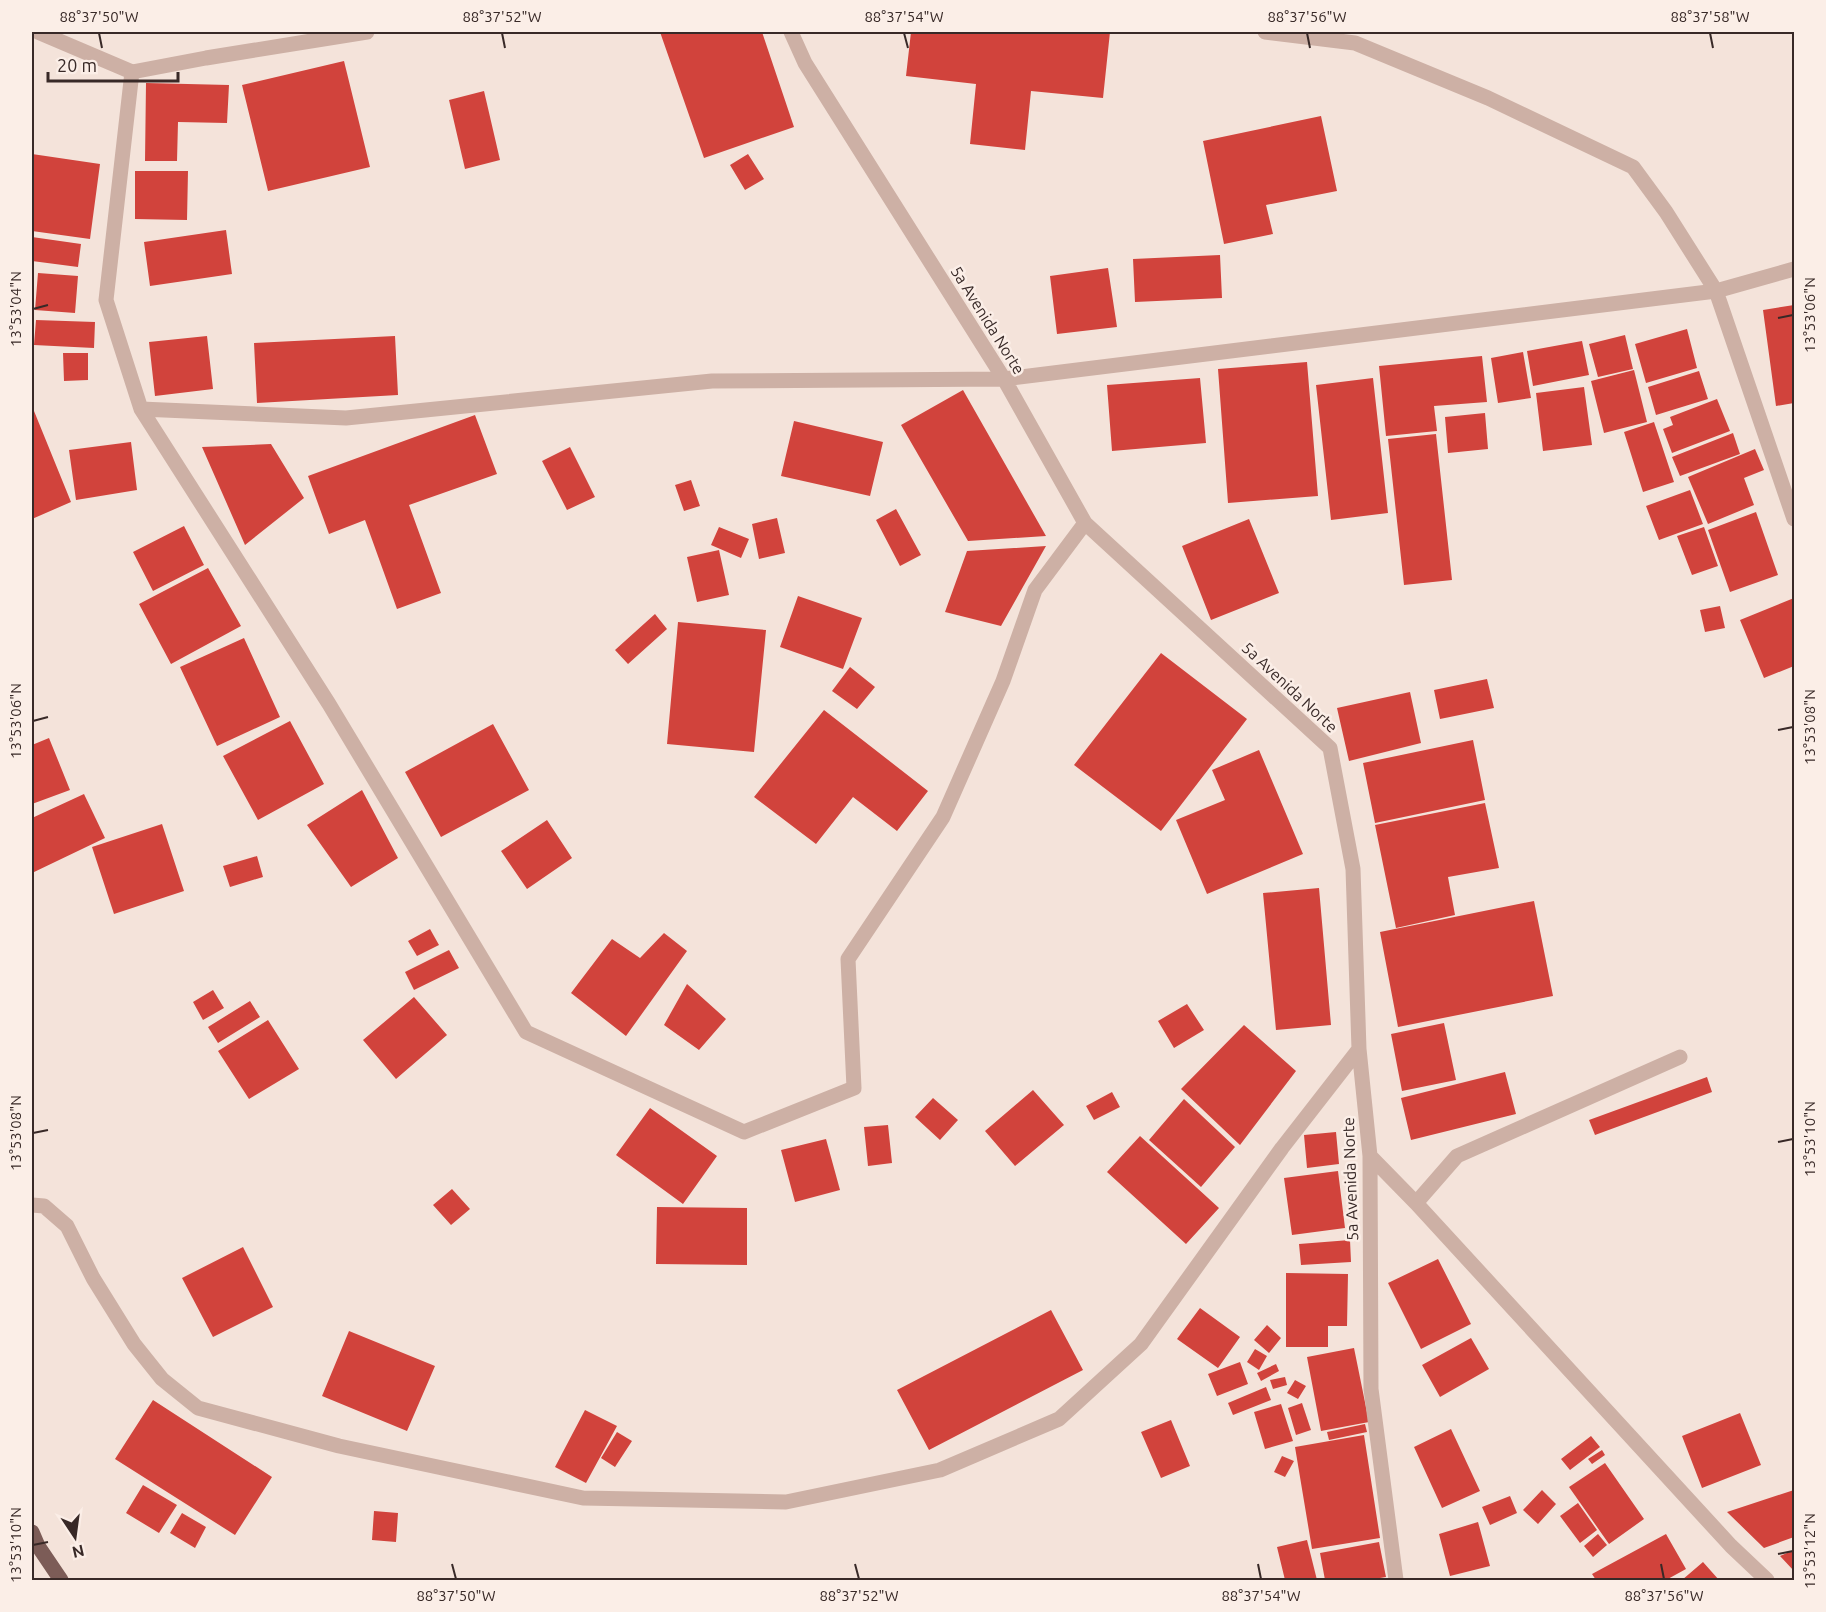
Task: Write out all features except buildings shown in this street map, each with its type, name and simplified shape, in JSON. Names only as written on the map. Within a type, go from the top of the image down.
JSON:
[{"type":"main road","points":[[32,1532],[38,1546],[61,1581]]},
{"type":"street","points":[[38,32],[132,72],[366,32]]},
{"type":"street","name":"5a Avenida Norte","points":[[791,32],[805,63],[1004,379],[1085,523],[1330,748],[1353,869],[1359,1049],[1370,1156],[1371,1389],[1396,1581]]},
{"type":"street","points":[[1265,32],[1355,43],[1488,98],[1633,167],[1666,212],[1716,291],[1794,519]]},
{"type":"street","points":[[132,72],[106,300],[141,409],[329,704],[526,1032],[744,1132],[854,1088],[848,959],[944,817],[1003,681],[1035,590],[1085,523]]},
{"type":"street","points":[[141,409],[346,418],[712,381],[1004,379],[1716,291],[1794,269]]},
{"type":"street","points":[[32,1204],[44,1206],[67,1226],[93,1278],[134,1344],[162,1379],[198,1408],[339,1446],[583,1498],[786,1502],[940,1470],[1059,1419],[1141,1344],[1281,1148],[1359,1049]]},
{"type":"street","points":[[1416,1203],[1457,1156],[1680,1057]]},
{"type":"street","points":[[1370,1156],[1416,1203],[1723,1537],[1767,1581]]}]
